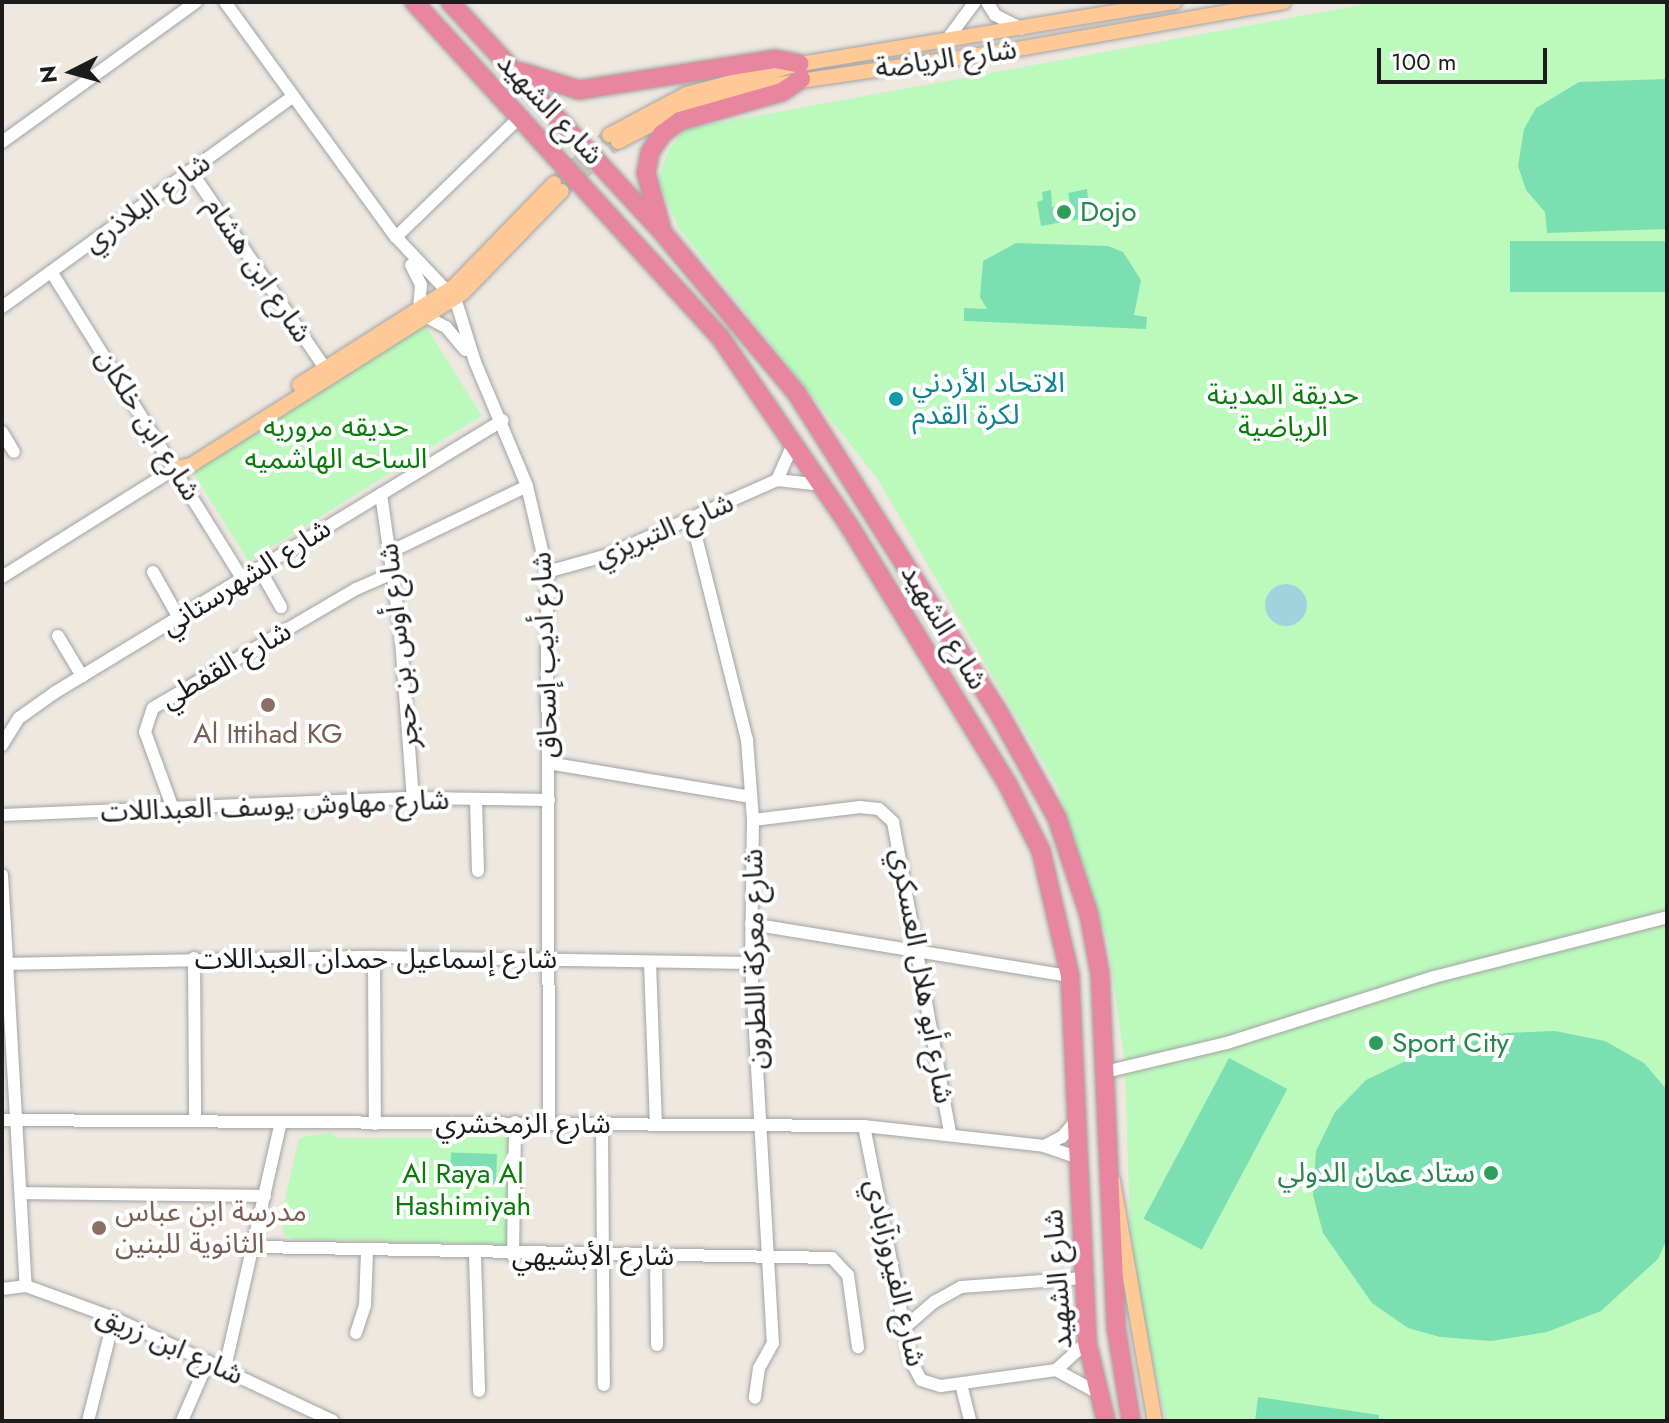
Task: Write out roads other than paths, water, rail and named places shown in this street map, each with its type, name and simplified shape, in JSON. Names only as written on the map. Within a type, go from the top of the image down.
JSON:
[{"type":"highway","name":"شارع الشهيد","points":[[414,2],[720,337],[823,485],[1008,785],[1041,851],[1070,976],[1087,1342],[1106,1421]]},
{"type":"highway","name":"شارع الشهيد","points":[[450,2],[510,63],[663,233],[823,430],[1042,789],[1066,845],[1096,946],[1116,1327],[1131,1421]]},
{"type":"highway","points":[[510,63],[542,82],[579,90],[775,59],[800,72],[772,96],[680,121],[662,134],[650,152],[646,173],[663,233]]},
{"type":"main road","name":"شارع الرياضة","points":[[613,138],[686,94],[946,42],[1175,2]]},
{"type":"main road","name":"شارع الرياضة","points":[[800,72],[1012,50],[1284,2]]},
{"type":"main road","points":[[1128,10],[1131,28]]},
{"type":"main road","points":[[176,468],[191,465],[451,294],[558,187]]},
{"type":"main road","points":[[176,468],[325,368],[422,313]]},
{"type":"main road","points":[[1109,1173],[1120,1201],[1155,1421]]},
{"type":"street","points":[[2,142],[196,2]]},
{"type":"street","name":"شارع أديب إسحاق","points":[[225,2],[396,237],[451,294],[475,362],[503,420],[527,486],[547,572],[549,1123]]},
{"type":"street","points":[[946,42],[975,2]]},
{"type":"street","points":[[987,2],[995,15],[1022,29]]},
{"type":"street","name":"شارع البلاذري","points":[[2,307],[292,97]]},
{"type":"street","points":[[396,237],[520,117]]},
{"type":"street","name":"شارع ابن هشام","points":[[191,171],[325,368]]},
{"type":"street","name":"شارع أديب إسحاق","points":[[396,237],[421,285],[422,313],[446,327],[475,362]]},
{"type":"street","name":"شارع ابن خلكان","points":[[52,273],[242,578]]},
{"type":"street","name":"شارع الشهرستاني","points":[[2,745],[19,718],[82,676],[503,420]]},
{"type":"street","points":[[2,432],[14,452]]},
{"type":"street","points":[[794,442],[777,480],[823,485]]},
{"type":"street","points":[[2,577],[176,468]]},
{"type":"street","name":"شارع التبريزي","points":[[547,572],[588,563],[692,521],[777,480]]},
{"type":"street","points":[[390,552],[527,486]]},
{"type":"street","name":"شارع أوس بن حجر","points":[[381,494],[393,573],[413,798]]},
{"type":"street","name":"شارع معركة اللطرون","points":[[692,521],[743,717],[753,820],[751,963],[773,1343],[759,1368],[755,1398]]},
{"type":"street","points":[[259,568],[281,607]]},
{"type":"street","points":[[153,572],[179,618]]},
{"type":"street","name":"شارع القفطي","points":[[172,806],[145,732],[153,708],[356,589],[393,573]]},
{"type":"street","points":[[58,636],[82,676]]},
{"type":"street","points":[[548,763],[751,797]]},
{"type":"street","name":"شارع مهاوش يوسف العبداللات","points":[[2,815],[413,798],[549,800]]},
{"type":"street","points":[[476,800],[478,871]]},
{"type":"street","name":"شارع أبو هلال العسكري","points":[[753,820],[860,807],[885,814],[899,837],[950,1134]]},
{"type":"street","points":[[2,875],[4,964],[26,1286]]},
{"type":"street","points":[[1105,1072],[1227,1043],[1434,977],[1667,917]]},
{"type":"street","points":[[751,924],[1070,976]]},
{"type":"street","points":[[374,957],[375,1124]]},
{"type":"street","name":"شارع إسماعيل حمدان العبداللات","points":[[4,964],[194,958],[374,957],[751,963]]},
{"type":"street","points":[[194,958],[195,1120]]},
{"type":"street","points":[[650,963],[656,1125]]},
{"type":"street","name":"شارع الزمخشري","points":[[2,1120],[864,1126],[1044,1146],[1079,1158]]},
{"type":"street","points":[[1044,1146],[1062,1137],[1077,1120]]},
{"type":"street","points":[[225,1368],[256,1247],[281,1122]]},
{"type":"street","points":[[513,1256],[515,1122]]},
{"type":"street","points":[[602,1124],[604,1385]]},
{"type":"street","name":"شارع الفيروزآبادي","points":[[864,1126],[904,1328],[913,1368],[921,1380],[934,1386],[1056,1370]]},
{"type":"street","points":[[21,1193],[265,1196]]},
{"type":"street","name":"شارع الأبشيهي","points":[[256,1247],[513,1256],[766,1257],[839,1261],[848,1275],[858,1347]]},
{"type":"street","points":[[356,1333],[365,1306],[367,1252]]},
{"type":"street","points":[[475,1255],[479,1391]]},
{"type":"street","points":[[656,1257],[657,1345]]},
{"type":"street","points":[[904,1328],[947,1293],[976,1283],[1084,1278]]},
{"type":"street","name":"شارع ابن زريق","points":[[2,1289],[26,1286],[114,1318],[225,1368],[314,1417],[333,1421]]},
{"type":"street","points":[[88,1421],[114,1318]]},
{"type":"street","points":[[1087,1342],[1056,1370],[1098,1393]]},
{"type":"street","points":[[182,1421],[208,1361]]},
{"type":"street","points":[[961,1384],[970,1421]]},
{"type":"water","points":[[1286,584],[1301,590],[1307,605],[1301,620],[1286,626],[1271,620],[1265,605],[1271,590]]},
{"type":"tunnel","points":[[554,183],[609,135]]},
{"type":"tunnel","points":[[562,191],[618,142]]},
{"type":"place","name":"Dojo","points":[[1064,212]]},
{"type":"place","name":"الاتحاد الأردني لكرة القدم","points":[[896,399]]},
{"type":"place","name":"Al Ittihad KG","points":[[268,705]]},
{"type":"place","name":"Sport City","points":[[1376,1043]]},
{"type":"place","name":"ستاد عمان الدولي","points":[[1491,1173]]},
{"type":"place","name":"مدرسة ابن عباس الثانوية للبنين","points":[[99,1228]]},
{"type":"park label","name":"حديقة المدينة الرياضية","points":[[1283,411]]},
{"type":"park label","name":"حديقه مروريه الساحه الهاشميه","points":[[336,443]]},
{"type":"park label","name":"Al Raya Al Hashimiyah","points":[[463,1190]]}]
